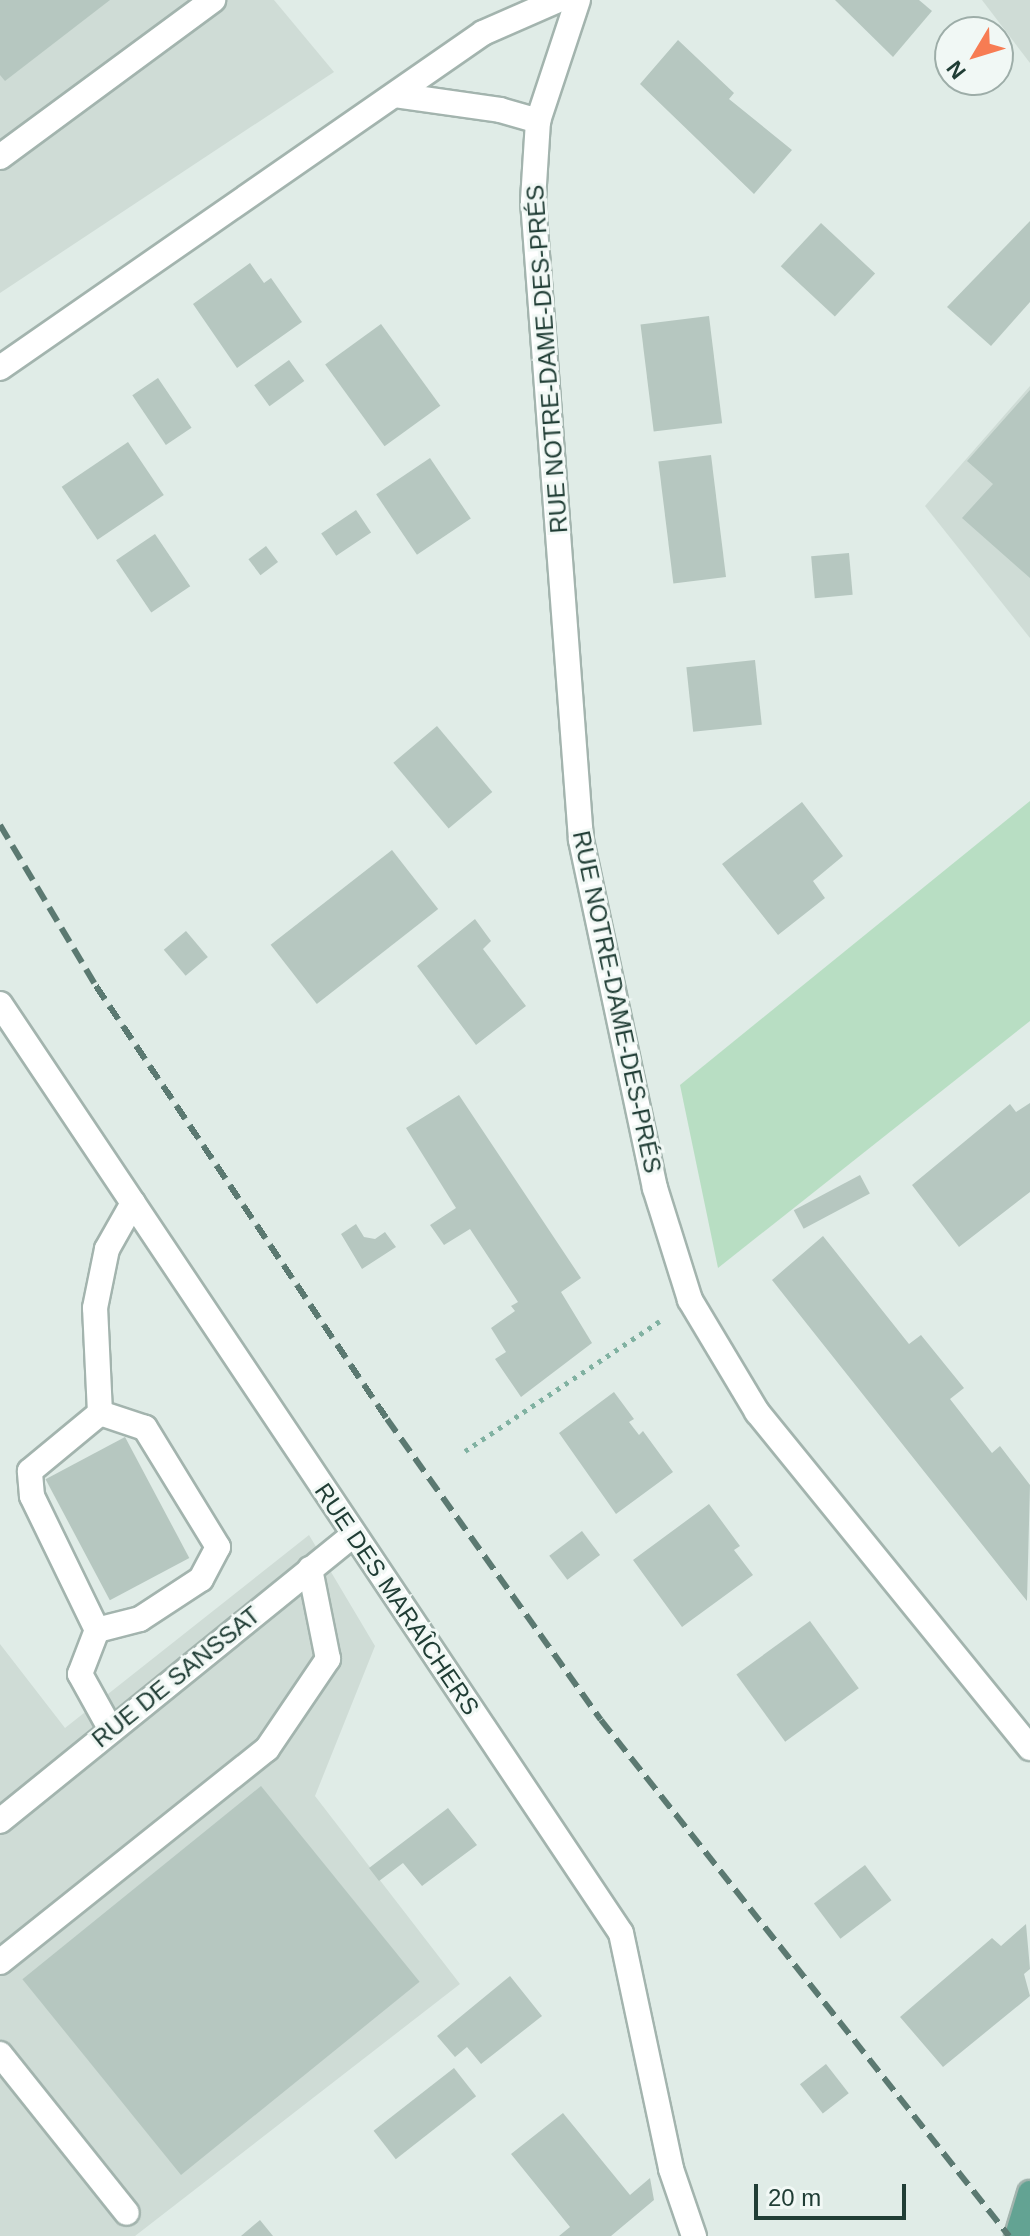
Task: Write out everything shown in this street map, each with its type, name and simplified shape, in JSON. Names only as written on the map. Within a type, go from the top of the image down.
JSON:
[{"type":"main road","points":[[1017,2236],[1030,2193]]},
{"type":"street","points":[[0,157],[213,0]]},
{"type":"street","points":[[0,368],[483,33],[558,0]]},
{"type":"street","name":"RUE NOTRE-DAME-DES-PRÉS","points":[[578,0],[538,121],[533,201],[581,840],[655,1188],[690,1300],[757,1412],[1030,1748]]},
{"type":"street","points":[[395,95],[500,110],[538,121]]},
{"type":"street","name":"RUE DES MARAÎCHERS","points":[[0,1004],[621,1933],[671,2169],[694,2236]]},
{"type":"street","points":[[100,1413],[95,1308],[107,1249],[133,1203]]},
{"type":"street","points":[[100,1413],[30,1471],[32,1496],[97,1630],[80,1674],[111,1730]]},
{"type":"street","points":[[97,1630],[140,1619],[201,1579],[218,1547],[145,1428],[100,1413]]},
{"type":"street","name":"RUE DE SANSSAT","points":[[0,1821],[353,1535]]},
{"type":"street","points":[[0,1962],[267,1749],[328,1659],[310,1569]]},
{"type":"street","points":[[0,2054],[127,2213]]},
{"type":"path","points":[[465,1451],[690,1300]]},
{"type":"shaded area","points":[[0,0],[274,0],[334,72],[0,293]]},
{"type":"shaded area","points":[[982,0],[1030,0],[1030,63],[1014,42],[1014,16],[994,16]]},
{"type":"shaded area","points":[[1030,386],[1030,638],[925,506]]},
{"type":"shaded area","points":[[309,1535],[375,1646],[315,1796],[460,1984],[135,2236],[0,2236],[0,1644],[65,1728]]},
{"type":"green space","points":[[1030,801],[1030,1021],[718,1268],[680,1085]]},
{"type":"building","points":[[0,0],[110,0],[5,81],[0,75]]},
{"type":"building","points":[[835,0],[919,0],[932,11],[893,57]]},
{"type":"building","points":[[678,40],[734,93],[729,99],[792,150],[754,194],[640,84]]},
{"type":"building","points":[[1030,221],[1030,302],[991,346],[947,307]]},
{"type":"building","points":[[821,223],[875,273],[835,317],[781,266]]},
{"type":"building","points":[[250,263],[264,283],[271,278],[302,322],[237,368],[193,304]]},
{"type":"building","points":[[709,316],[722,423],[654,432],[641,324]]},
{"type":"building","points":[[381,324],[440,406],[385,446],[325,365]]},
{"type":"building","points":[[289,360],[304,381],[269,406],[254,385]]},
{"type":"building","points":[[158,378],[192,428],[166,445],[132,395]]},
{"type":"building","points":[[1030,390],[1030,578],[962,518],[993,484],[967,461]]},
{"type":"building","points":[[128,442],[164,495],[97,540],[62,487]]},
{"type":"building","points":[[711,455],[726,577],[673,584],[658,461]]},
{"type":"building","points":[[430,458],[471,519],[417,555],[376,494]]},
{"type":"building","points":[[356,510],[371,532],[336,556],[321,533]]},
{"type":"building","points":[[155,534],[190,586],[151,613],[116,560]]},
{"type":"building","points":[[266,546],[278,562],[260,575],[248,559]]},
{"type":"building","points":[[849,553],[853,595],[815,598],[811,556]]},
{"type":"building","points":[[755,660],[762,725],[693,732],[686,667]]},
{"type":"building","points":[[437,726],[492,792],[449,829],[393,763]]},
{"type":"building","points":[[802,802],[843,856],[813,881],[825,898],[778,935],[722,864]]},
{"type":"building","points":[[392,850],[438,909],[317,1004],[271,945]]},
{"type":"building","points":[[475,919],[491,941],[483,949],[526,1006],[476,1045],[417,966]]},
{"type":"building","points":[[186,931],[208,957],[186,976],[164,950]]},
{"type":"building","points":[[459,1095],[581,1278],[561,1292],[592,1343],[521,1397],[495,1359],[506,1352],[491,1328],[515,1311],[511,1306],[518,1302],[470,1229],[444,1245],[430,1225],[456,1208],[406,1128]]},
{"type":"building","points":[[1030,1103],[1030,1192],[959,1247],[912,1185],[1010,1104],[1016,1112]]},
{"type":"building","points":[[860,1175],[870,1194],[804,1229],[794,1210]]},
{"type":"building","points":[[356,1224],[364,1237],[375,1239],[385,1232],[396,1247],[362,1269],[341,1234]]},
{"type":"building","points":[[823,1236],[909,1344],[921,1335],[964,1388],[950,1399],[992,1453],[1000,1446],[1030,1485],[1027,1601],[772,1280]]},
{"type":"building","points":[[614,1392],[634,1419],[629,1422],[639,1435],[643,1431],[673,1472],[616,1514],[559,1433]]},
{"type":"building","points":[[125,1437],[189,1558],[110,1600],[46,1479]]},
{"type":"building","points":[[709,1504],[740,1546],[734,1550],[753,1575],[682,1627],[633,1560]]},
{"type":"building","points":[[582,1531],[600,1555],[567,1580],[549,1556]]},
{"type":"building","points":[[810,1621],[859,1688],[785,1742],[736,1674]]},
{"type":"building","points":[[261,1786],[420,1982],[181,2175],[22,1979]]},
{"type":"building","points":[[448,1808],[477,1845],[422,1886],[403,1863],[379,1881],[369,1868]]},
{"type":"building","points":[[865,1865],[891,1900],[840,1939],[814,1904]]},
{"type":"building","points":[[1026,1924],[1030,1969],[1024,1974],[1030,1996],[943,2067],[900,2017],[992,1938],[1001,1946]]},
{"type":"building","points":[[510,1976],[542,2016],[481,2064],[467,2047],[455,2057],[437,2036]]},
{"type":"building","points":[[826,2064],[849,2093],[823,2113],[800,2084]]},
{"type":"building","points":[[454,2068],[476,2096],[396,2159],[374,2131]]},
{"type":"building","points":[[563,2113],[630,2195],[650,2178],[654,2200],[611,2236],[559,2236],[570,2227],[511,2154]]},
{"type":"building","points":[[260,2220],[273,2236],[241,2236]]},
{"type":"railway","points":[[0,825],[96,986],[387,1419],[601,1720],[1009,2236]]}]
